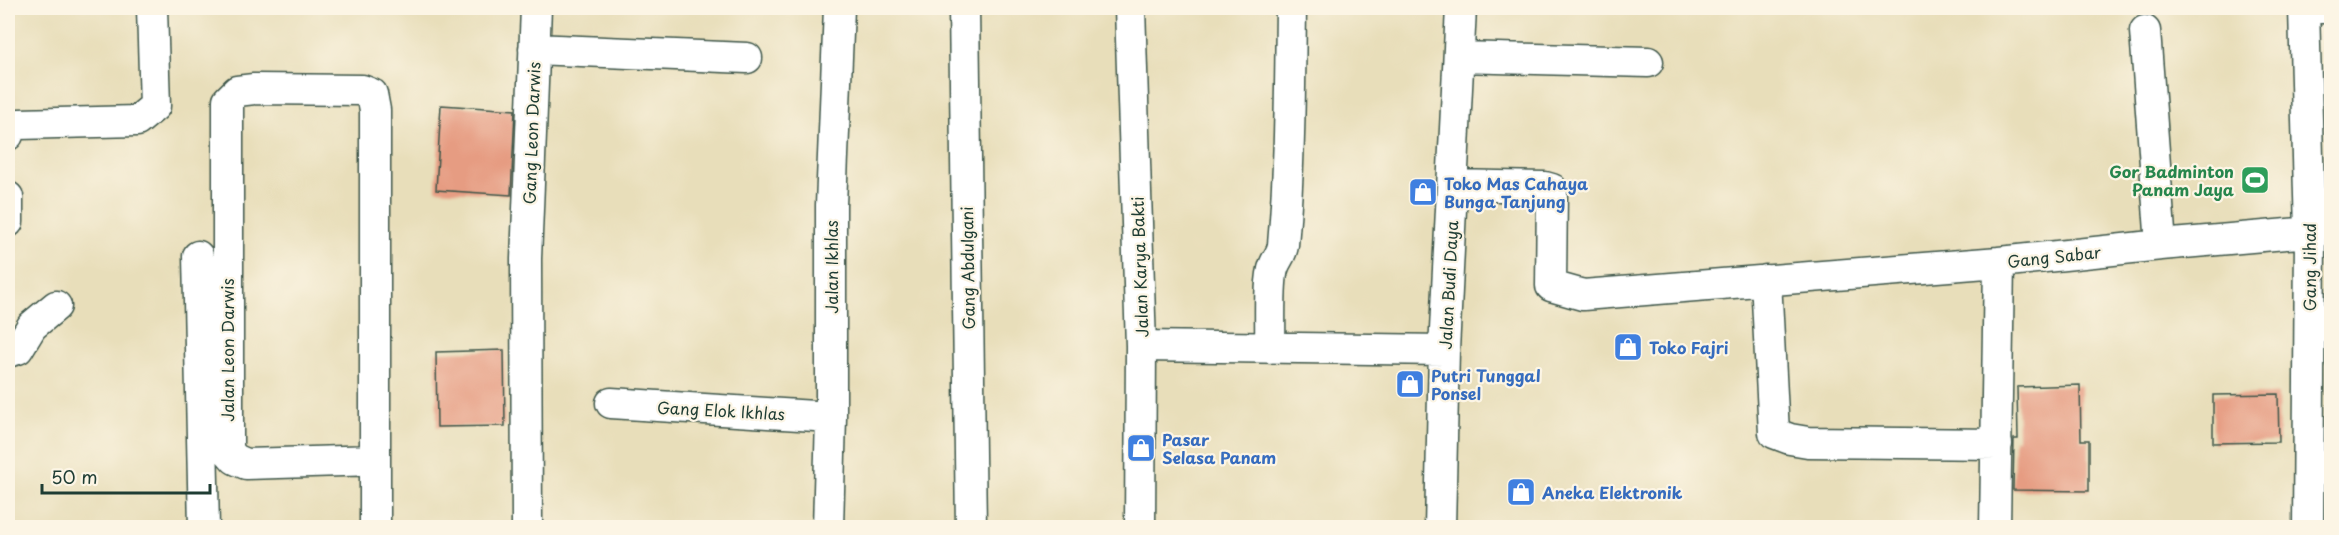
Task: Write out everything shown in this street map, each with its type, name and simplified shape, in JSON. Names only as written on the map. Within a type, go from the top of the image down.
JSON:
[{"type":"street","points":[[8,135],[10,129],[19,124],[137,121],[147,116],[155,106],[152,8]]},
{"type":"street","name":"Gang Leon Darwis","points":[[527,528],[526,259],[536,8]]},
{"type":"street","name":"Jalan Ikhlas","points":[[828,528],[831,417],[831,205],[839,8]]},
{"type":"street","name":"Gang Abdulgani","points":[[964,8],[971,528]]},
{"type":"street","name":"Jalan Karya Bakti","points":[[1130,8],[1141,346],[1140,528]]},
{"type":"street","points":[[1270,348],[1274,265],[1280,258],[1282,248],[1286,190],[1291,8]]},
{"type":"street","name":"Jalan Budi Daya","points":[[1440,528],[1444,350],[1461,8]]},
{"type":"street","points":[[2304,8],[2331,8]]},
{"type":"street","name":"Gang Jihad","points":[[2304,8],[2310,232],[2308,528]]},
{"type":"street","points":[[2145,31],[2161,245]]},
{"type":"street","points":[[534,49],[747,58]]},
{"type":"street","points":[[1460,57],[1648,62]]},
{"type":"street","points":[[204,528],[213,253],[228,100],[237,92],[254,88],[362,90],[372,94],[375,110],[375,528]]},
{"type":"street","points":[[1453,185],[1552,189],[1551,286],[1583,295],[1999,262]]},
{"type":"street","points":[[8,197],[8,222]]},
{"type":"street","name":"Gang Sabar","points":[[1995,528],[1999,262],[2310,232]]},
{"type":"street","name":"Jalan Leon Darwis","points":[[213,253],[228,451],[235,459],[246,464],[375,460]]},
{"type":"street","points":[[1766,280],[1774,433],[1790,439],[1808,441],[1997,444]]},
{"type":"street","points":[[8,352],[18,349],[32,326],[56,306]]},
{"type":"street","points":[[1141,346],[1444,350]]},
{"type":"street","name":"Gang Elok Ikhlas","points":[[611,404],[831,417]]},
{"type":"building","points":[[441,105],[515,110],[511,195],[436,190]]},
{"type":"building","points":[[504,350],[505,426],[437,427],[436,352]]},
{"type":"building","points":[[2080,385],[2081,440],[2089,440],[2089,491],[2013,490],[2014,439],[2018,439],[2017,387]]},
{"type":"building","points":[[2278,394],[2279,442],[2213,443],[2213,395]]},
{"type":"place","name":"Gor Badminton Panam Jaya","points":[[2255,180]]},
{"type":"place","name":"Toko Mas Cahaya Bunga Tanjung","points":[[1423,192]]},
{"type":"place","name":"Toko Fajri","points":[[1628,347]]},
{"type":"place","name":"Putri Tunggal Ponsel","points":[[1410,384]]},
{"type":"place","name":"Pasar Selasa Panam","points":[[1141,448]]},
{"type":"place","name":"Aneka Elektronik","points":[[1521,492]]}]
